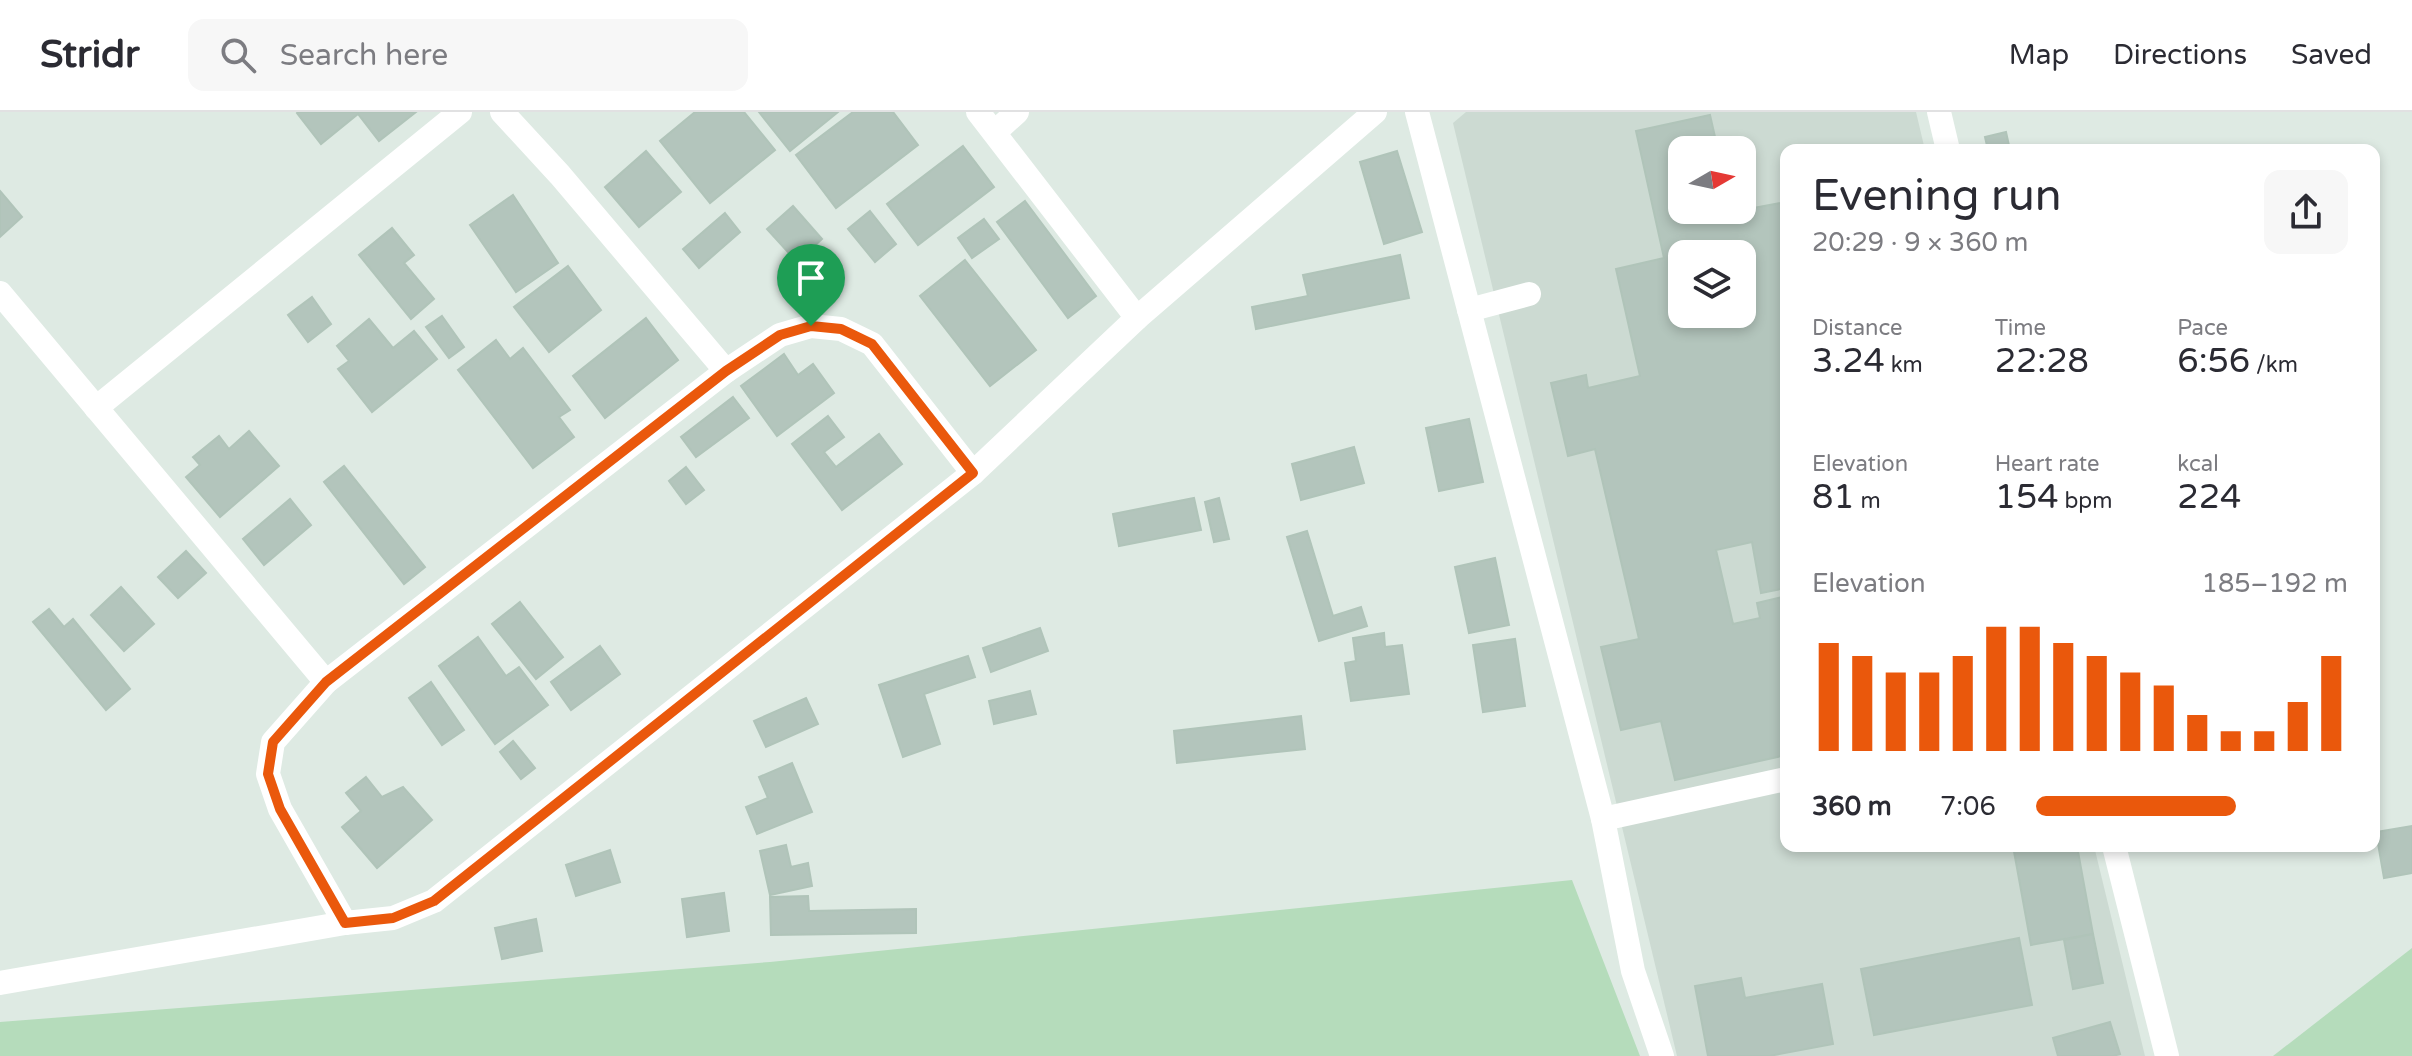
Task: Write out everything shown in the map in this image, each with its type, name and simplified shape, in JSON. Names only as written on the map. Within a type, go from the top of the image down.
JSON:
[{"type":"street","points":[[96,408],[460,112]]},
{"type":"street","points":[[502,112],[560,175],[726,371]]},
{"type":"street","points":[[978,112],[1137,318]]},
{"type":"street","points":[[995,132],[1017,112]]},
{"type":"street","points":[[0,983],[345,923],[393,918],[434,901],[973,473],[1137,318],[1375,112]]},
{"type":"street","points":[[1417,112],[1603,819],[1633,971],[1662,1056]]},
{"type":"street","points":[[1939,112],[1947,144]]},
{"type":"street","points":[[0,293],[326,682]]},
{"type":"street","points":[[1469,310],[1529,294]]},
{"type":"street","points":[[345,923],[280,809],[268,774],[273,742],[326,682],[726,371],[780,335],[811,326],[841,329],[872,344],[973,473]]},
{"type":"street","points":[[1603,819],[1780,780]]},
{"type":"street","points":[[2116,852],[2167,1056]]},
{"type":"shaded area","points":[[1466,112],[1916,112],[1924,144],[1780,144],[1780,852],[2095,852],[2145,1056],[1677,1056],[1453,123]]},
{"type":"green space","points":[[1572,880],[1640,1056],[0,1056],[0,1022],[770,962]]},
{"type":"green space","points":[[2412,948],[2412,1056],[2273,1056]]},
{"type":"building","points":[[298,112],[416,112],[379,141],[358,114],[321,144]]},
{"type":"building","points":[[695,112],[744,112],[775,150],[710,203],[660,141]]},
{"type":"building","points":[[759,112],[838,112],[790,151]]},
{"type":"building","points":[[853,112],[893,112],[918,145],[836,208],[796,155]]},
{"type":"building","points":[[1710,115],[1715,136],[1668,136],[1668,224],[1756,224],[1756,208],[1780,203],[1780,589],[1761,593],[1752,542],[1716,550],[1733,624],[1760,618],[1757,603],[1780,597],[1780,756],[1675,780],[1661,721],[1621,730],[1601,647],[1639,639],[1595,449],[1568,456],[1551,383],[1586,375],[1588,388],[1640,376],[1616,269],[1664,258],[1636,131]]},
{"type":"building","points":[[2006,132],[2009,144],[1987,144],[1985,137]]},
{"type":"building","points":[[963,146],[994,187],[918,245],[887,204]]},
{"type":"building","points":[[646,151],[681,192],[639,227],[605,187]]},
{"type":"building","points":[[1397,151],[1422,232],[1384,244],[1360,162]]},
{"type":"building","points":[[0,191],[22,217],[0,237]]},
{"type":"building","points":[[513,195],[558,263],[516,292],[470,225]]},
{"type":"building","points":[[1025,201],[1096,296],[1068,318],[997,222]]},
{"type":"building","points":[[793,206],[822,239],[797,262],[767,229]]},
{"type":"building","points":[[870,211],[896,244],[875,262],[848,229]]},
{"type":"building","points":[[725,213],[740,232],[699,268],[683,249]]},
{"type":"building","points":[[984,219],[999,239],[972,258],[958,238]]},
{"type":"building","points":[[392,228],[414,255],[404,263],[434,299],[411,319],[359,255]]},
{"type":"building","points":[[1400,255],[1409,298],[1256,329],[1252,307],[1308,296],[1303,275]]},
{"type":"building","points":[[965,260],[1036,350],[990,386],[920,296]]},
{"type":"building","points":[[568,266],[601,310],[549,352],[514,307]]},
{"type":"building","points":[[312,297],[331,324],[308,342],[288,315]]},
{"type":"building","points":[[442,316],[464,347],[449,358],[426,327]]},
{"type":"building","points":[[646,318],[678,360],[605,418],[573,376]]},
{"type":"building","points":[[369,319],[393,348],[414,331],[437,359],[372,412],[338,369],[349,361],[337,346]]},
{"type":"building","points":[[496,340],[510,359],[523,348],[570,410],[559,417],[574,437],[533,468],[458,370]]},
{"type":"building","points":[[784,354],[798,375],[813,364],[834,393],[777,436],[741,386]]},
{"type":"building","points":[[733,397],[749,418],[696,457],[681,437]]},
{"type":"building","points":[[828,416],[844,437],[824,452],[836,467],[879,434],[902,464],[842,510],[792,444]]},
{"type":"building","points":[[1469,419],[1483,482],[1439,491],[1426,428]]},
{"type":"building","points":[[249,431],[279,466],[220,517],[186,477],[200,465],[193,457],[219,436],[229,449]]},
{"type":"building","points":[[1354,447],[1364,483],[1301,500],[1292,464]]},
{"type":"building","points":[[344,466],[425,567],[404,584],[324,482]]},
{"type":"building","points":[[686,467],[704,490],[686,504],[669,481]]},
{"type":"building","points":[[1194,498],[1201,530],[1119,546],[1113,514]]},
{"type":"building","points":[[1219,498],[1229,539],[1214,542],[1205,502]]},
{"type":"building","points":[[290,499],[311,525],[264,565],[243,539]]},
{"type":"building","points":[[1307,531],[1333,616],[1361,607],[1367,626],[1319,641],[1287,537]]},
{"type":"building","points":[[186,551],[206,573],[178,598],[158,577]]},
{"type":"building","points":[[1495,558],[1509,625],[1469,633],[1455,567]]},
{"type":"building","points":[[121,587],[154,624],[124,651],[91,615]]},
{"type":"building","points":[[520,602],[563,657],[536,679],[492,624]]},
{"type":"building","points":[[49,609],[64,627],[73,619],[130,689],[106,710],[33,622]]},
{"type":"building","points":[[1040,628],[1048,651],[991,672],[983,648]]},
{"type":"building","points":[[1384,633],[1385,647],[1402,645],[1409,694],[1351,701],[1345,663],[1356,661],[1353,638]]},
{"type":"building","points":[[478,637],[506,676],[519,667],[548,705],[495,744],[439,666]]},
{"type":"building","points":[[1515,639],[1525,706],[1483,712],[1473,645]]},
{"type":"building","points":[[600,646],[620,674],[571,710],[551,682]]},
{"type":"building","points":[[968,656],[975,677],[924,694],[940,744],[903,757],[879,685]]},
{"type":"building","points":[[431,682],[464,730],[442,745],[409,698]]},
{"type":"building","points":[[1030,691],[1036,714],[994,724],[989,701]]},
{"type":"building","points":[[806,698],[818,724],[766,747],[754,721]]},
{"type":"building","points":[[1301,716],[1305,749],[1177,763],[1174,731]]},
{"type":"building","points":[[513,741],[535,768],[521,779],[500,752]]},
{"type":"building","points":[[792,763],[812,812],[757,834],[746,807],[768,798],[759,777]]},
{"type":"building","points":[[366,777],[382,797],[403,787],[432,820],[377,868],[342,827],[361,811],[346,793]]},
{"type":"building","points":[[2412,826],[2412,873],[2384,878],[2380,831]]},
{"type":"building","points":[[786,845],[791,867],[808,863],[812,886],[770,895],[760,851]]},
{"type":"building","points":[[610,850],[620,882],[576,896],[566,865]]},
{"type":"building","points":[[2014,852],[2078,852],[2093,934],[2031,945]]},
{"type":"building","points":[[724,893],[729,931],[687,937],[682,899]]},
{"type":"building","points":[[808,896],[809,911],[916,909],[916,933],[771,935],[770,897]]},
{"type":"building","points":[[536,919],[542,951],[502,959],[495,928]]},
{"type":"building","points":[[2093,934],[2103,983],[2073,989],[2064,940]]},
{"type":"building","points":[[2019,938],[2032,1005],[1874,1035],[1861,969]]},
{"type":"building","points":[[1741,978],[1745,998],[1822,984],[1833,1044],[1769,1056],[1708,1056],[1695,986]]},
{"type":"building","points":[[2110,1022],[2120,1054],[2058,1056],[2053,1038]]},
{"type":"route","points":[[811,326],[841,329],[872,344],[973,473],[434,901],[393,918],[345,923],[280,809],[268,774],[273,742],[326,682],[726,371],[780,335],[811,326]]}]
